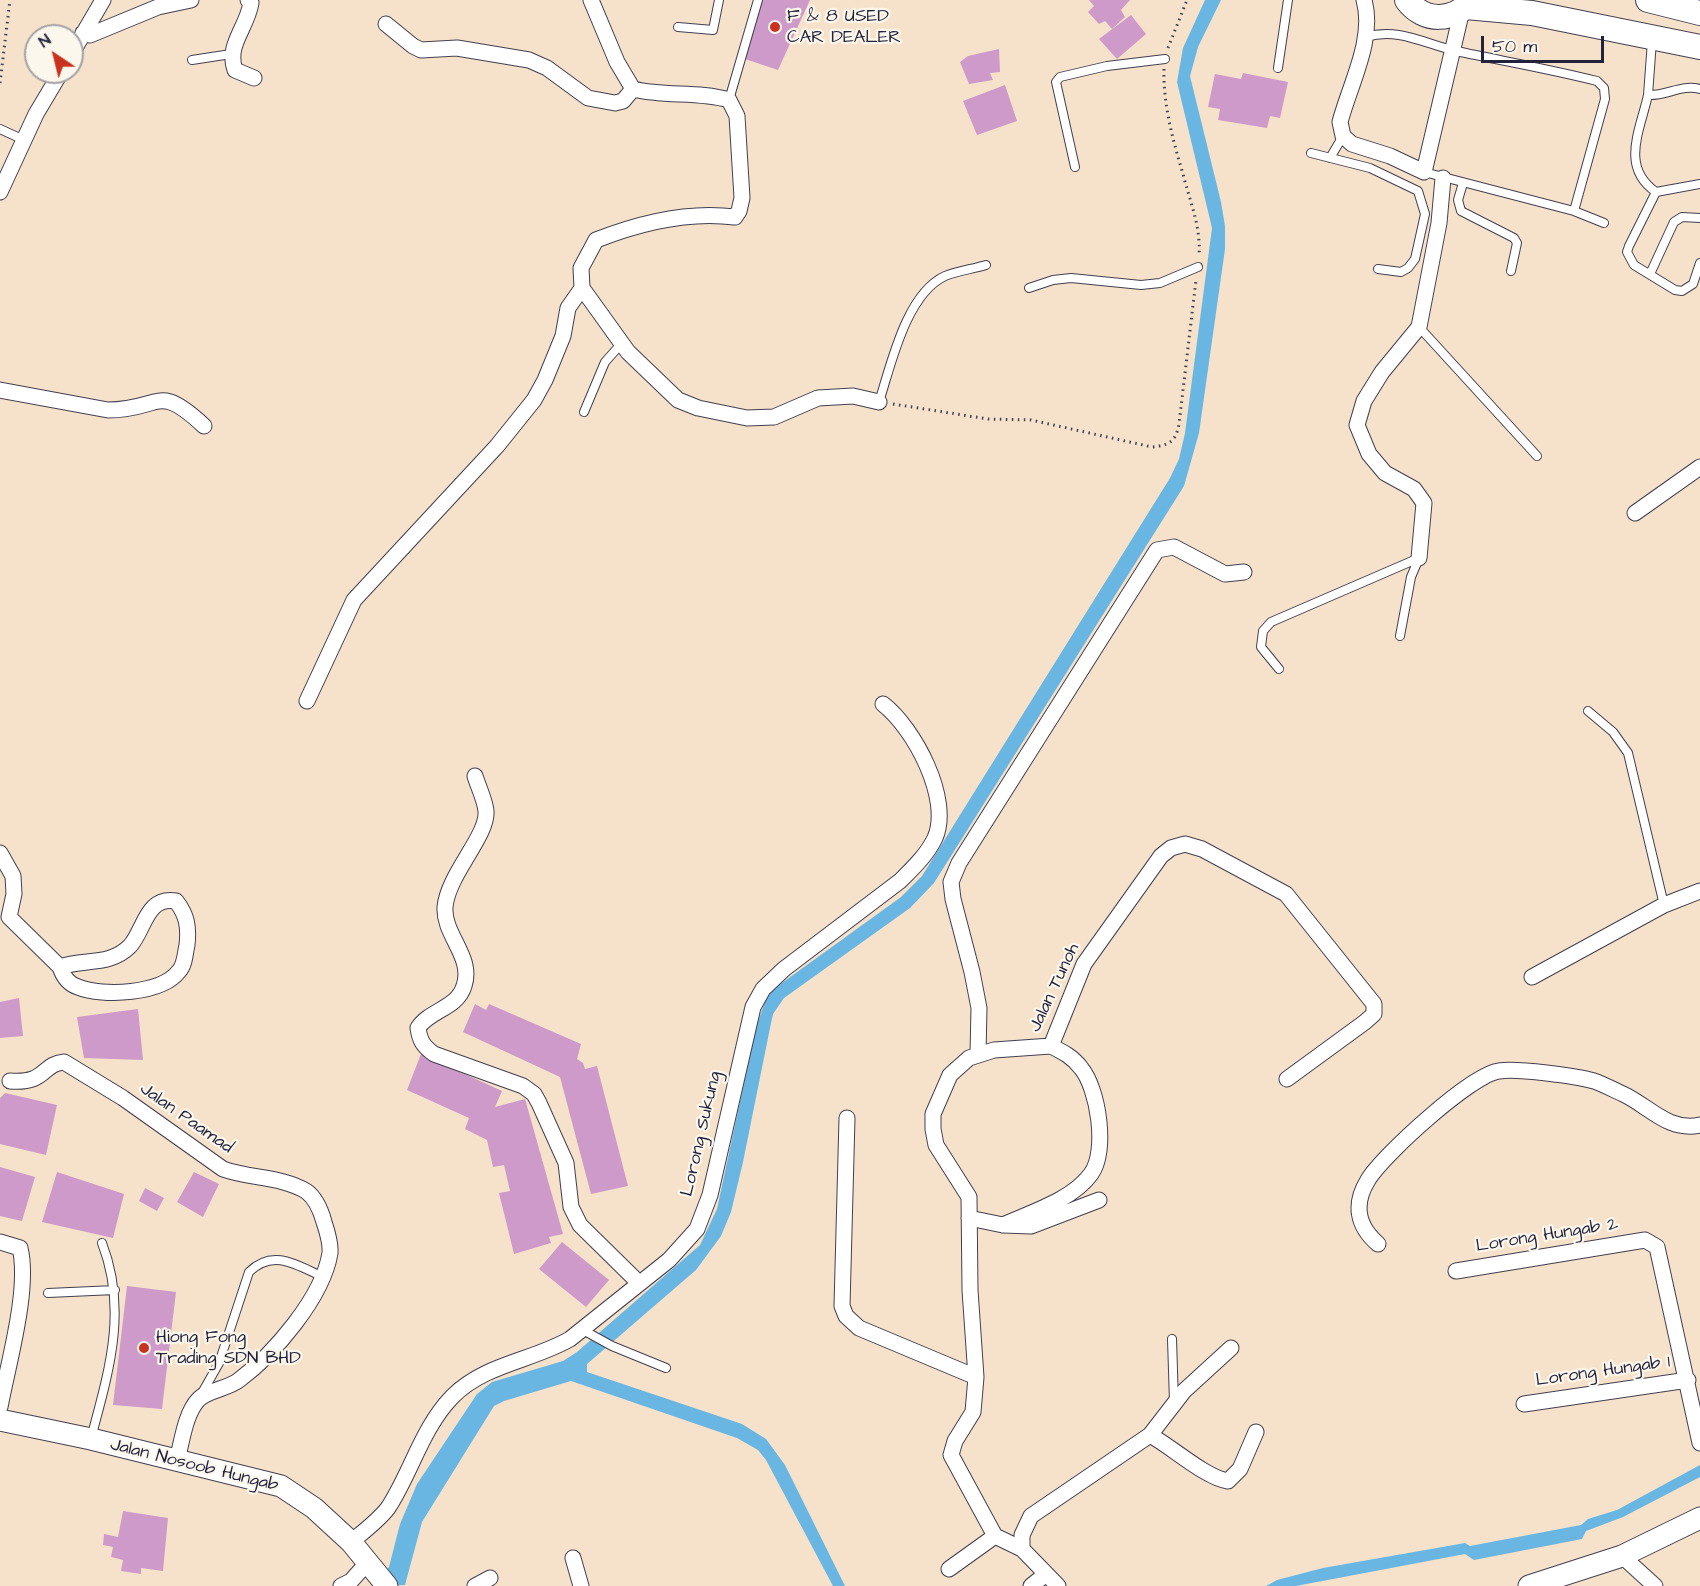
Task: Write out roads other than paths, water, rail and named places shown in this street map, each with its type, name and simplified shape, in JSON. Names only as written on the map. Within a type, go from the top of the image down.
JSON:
[{"type":"main road","points":[[1648,0],[1700,13]]},
{"type":"main road","points":[[1406,2],[1426,16],[1436,18],[1466,6],[1532,13],[1700,46]]},
{"type":"main road","name":"Jalan Nosoob Hungab","points":[[0,1420],[91,1439],[281,1486],[314,1508],[351,1542],[378,1574]]},
{"type":"main road","points":[[1529,1586],[1622,1556],[1700,1518]]},
{"type":"street","points":[[84,31],[103,0]]},
{"type":"street","points":[[84,33],[90,35],[158,7],[191,0]]},
{"type":"street","points":[[248,0],[249,13],[231,54],[235,70],[254,78]]},
{"type":"street","points":[[591,0],[617,62],[633,89],[669,95],[713,96],[729,100],[736,116],[742,198],[735,217],[715,214],[636,225],[596,240],[581,268],[582,288],[622,343],[678,400],[698,408],[747,418],[774,417],[818,398],[853,396],[879,402]]},
{"type":"street","points":[[1364,0],[1368,14],[1366,37],[1340,123],[1342,136],[1352,144],[1390,156],[1424,172],[1466,6]]},
{"type":"street","points":[[387,24],[421,50],[456,48],[529,60],[547,68],[588,98],[615,103],[623,100],[633,89]]},
{"type":"street","points":[[0,192],[24,140],[54,84]]},
{"type":"street","points":[[1419,558],[1424,503],[1414,489],[1385,473],[1369,454],[1359,435],[1357,424],[1364,401],[1382,372],[1419,327],[1439,223],[1443,178]]},
{"type":"street","points":[[307,701],[354,600],[497,446],[534,400],[563,336],[568,308],[582,288]]},
{"type":"street","points":[[0,390],[108,410],[122,410],[162,399],[180,404],[204,426]]},
{"type":"street","points":[[1635,513],[1700,467]]},
{"type":"street","points":[[978,1054],[979,1008],[951,882],[958,863],[1157,550],[1174,547],[1225,574],[1244,572]]},
{"type":"street","name":"Lorong Sukung","points":[[351,1542],[387,1509],[431,1427],[452,1397],[486,1372],[556,1347],[587,1332],[639,1283],[669,1260],[697,1228],[710,1195],[753,1007],[763,989],[784,969],[900,881],[916,865],[935,837],[939,822],[928,765],[904,724],[883,704]]},
{"type":"street","points":[[475,776],[486,810],[484,824],[448,890],[445,909],[446,919],[463,956],[465,986],[451,1005],[422,1022],[418,1028],[419,1038],[423,1046],[434,1054],[523,1086],[534,1094],[566,1163],[571,1207],[580,1225],[639,1283]]},
{"type":"street","name":"Jalan Tunoh","points":[[995,1536],[951,1455],[955,1441],[973,1412],[976,1377],[970,1290],[969,1197],[936,1145],[933,1130],[933,1114],[950,1075],[969,1058],[978,1054],[1022,1047],[1051,1046],[1084,964],[1148,873],[1171,848],[1185,844],[1202,849],[1286,894],[1374,1004],[1374,1014],[1287,1079]]},
{"type":"street","points":[[0,853],[13,876],[14,894],[9,917],[60,967],[64,977],[76,987],[120,993],[158,986],[181,970],[189,931],[184,912],[176,902],[168,900],[153,906],[130,945],[113,957],[95,963],[60,967]]},
{"type":"street","points":[[1532,978],[1664,905],[1700,891]]},
{"type":"street","points":[[1004,1225],[1066,1196],[1092,1173],[1102,1147],[1098,1115],[1083,1070],[1071,1056],[1051,1046]]},
{"type":"street","name":"Jalan Paamad","points":[[10,1081],[35,1080],[55,1062],[64,1062],[123,1098],[223,1169],[237,1174],[285,1181],[309,1193],[320,1208],[329,1237],[330,1251],[323,1277],[306,1307],[257,1366],[237,1382],[199,1399]]},
{"type":"street","points":[[1378,1244],[1368,1236],[1359,1219],[1358,1205],[1368,1178],[1415,1130],[1477,1079],[1498,1071],[1593,1081],[1626,1095],[1673,1125],[1689,1127],[1700,1125]]},
{"type":"street","points":[[847,1118],[842,1306],[846,1316],[859,1328],[976,1377]]},
{"type":"street","points":[[969,1218],[1004,1225],[1031,1226],[1099,1200]]},
{"type":"street","name":"Lorong Hungab 2","points":[[1456,1271],[1645,1240],[1657,1247],[1688,1380]]},
{"type":"street","points":[[0,1242],[20,1248],[23,1260],[16,1322],[2,1384],[0,1407]]},
{"type":"street","points":[[1022,1549],[1022,1535],[1031,1516],[1150,1435],[1174,1403],[1231,1348]]},
{"type":"street","points":[[1688,1380],[1700,1443]]},
{"type":"street","name":"Lorong Hungab 1","points":[[1524,1404],[1688,1380]]},
{"type":"street","points":[[177,1460],[187,1422],[199,1399]]},
{"type":"street","points":[[1150,1435],[1171,1447],[1209,1476],[1228,1480],[1240,1469],[1256,1432]]},
{"type":"street","points":[[949,1569],[995,1536],[1022,1549],[1058,1586]]},
{"type":"street","points":[[1622,1556],[1654,1586]]},
{"type":"street","points":[[573,1558],[581,1586]]},
{"type":"street","points":[[341,1586],[378,1574]]},
{"type":"street","points":[[1031,1586],[1046,1574]]},
{"type":"street","points":[[475,1586],[490,1578]]},
{"type":"lane","points":[[678,27],[713,30],[719,0]]},
{"type":"lane","points":[[729,100],[758,0]]},
{"type":"lane","points":[[1278,68],[1288,0]]},
{"type":"lane","points":[[1366,37],[1380,33],[1406,35],[1454,51],[1597,81],[1604,88],[1605,99],[1574,211]]},
{"type":"lane","points":[[1653,36],[1648,94],[1633,162],[1642,183],[1656,192],[1700,184]]},
{"type":"lane","points":[[192,60],[231,54]]},
{"type":"lane","points":[[1075,167],[1056,82],[1060,77],[1107,66],[1165,59]]},
{"type":"lane","points":[[1648,94],[1661,96],[1687,86],[1700,89]]},
{"type":"lane","points":[[0,129],[24,140]]},
{"type":"lane","points":[[1330,158],[1332,149],[1342,136]]},
{"type":"lane","points":[[1311,153],[1370,168],[1418,191],[1425,214],[1415,259],[1408,268],[1401,272],[1378,269]]},
{"type":"lane","points":[[1424,172],[1574,211],[1604,223]]},
{"type":"lane","points":[[1462,183],[1458,200],[1461,211],[1514,238],[1517,243],[1511,271]]},
{"type":"lane","points":[[1656,192],[1628,252],[1634,265],[1676,290],[1682,291],[1693,284],[1700,263]]},
{"type":"lane","points":[[1650,274],[1674,222],[1682,217],[1700,218]]},
{"type":"lane","points":[[879,402],[910,312],[925,292],[944,276],[986,266]]},
{"type":"lane","points":[[1029,288],[1053,279],[1071,278],[1141,285],[1160,283],[1198,267]]},
{"type":"lane","points":[[1419,327],[1537,456]]},
{"type":"lane","points":[[584,412],[605,362],[622,343]]},
{"type":"lane","points":[[1400,636],[1411,577],[1419,558]]},
{"type":"lane","points":[[1280,669],[1261,647],[1263,632],[1271,622],[1419,558]]},
{"type":"lane","points":[[1588,711],[1614,732],[1628,753],[1664,905]]},
{"type":"lane","points":[[91,1439],[108,1373],[116,1312],[112,1270],[102,1243]]},
{"type":"lane","points":[[199,1399],[219,1363],[249,1272],[258,1263],[266,1259],[290,1262],[323,1277]]},
{"type":"lane","points":[[48,1293],[115,1290]]},
{"type":"lane","points":[[587,1332],[612,1346],[666,1368]]},
{"type":"lane","points":[[1172,1339],[1174,1403]]},
{"type":"water","points":[[1205,0],[1221,0],[1198,47],[1190,76],[1221,202],[1225,226],[1225,249],[1199,433],[1184,486],[934,883],[910,908],[784,998],[773,1014],[743,1162],[731,1212],[721,1236],[696,1270],[587,1364],[587,1372],[742,1424],[766,1439],[785,1465],[845,1586],[833,1586],[766,1460],[758,1450],[737,1438],[571,1381],[494,1406],[422,1522],[405,1585],[373,1586],[389,1567],[400,1524],[417,1484],[477,1394],[492,1382],[563,1361],[577,1352],[700,1245],[717,1209],[756,1027],[766,999],[775,988],[901,897],[922,876],[1170,478],[1179,459],[1185,433],[1212,228],[1177,82],[1183,48]]},
{"type":"water","points":[[1700,1465],[1700,1477],[1623,1517],[1586,1531],[1582,1539],[1474,1560],[1465,1554],[1296,1586],[1266,1586],[1277,1580],[1323,1568],[1465,1543],[1470,1546],[1581,1525],[1588,1519],[1617,1510]]},
{"type":"place","name":"F & 8 USED CAR DEALER","points":[[775,27]]},
{"type":"place","name":"Hiong Fong Trading SDN BHD","points":[[144,1348]]}]
